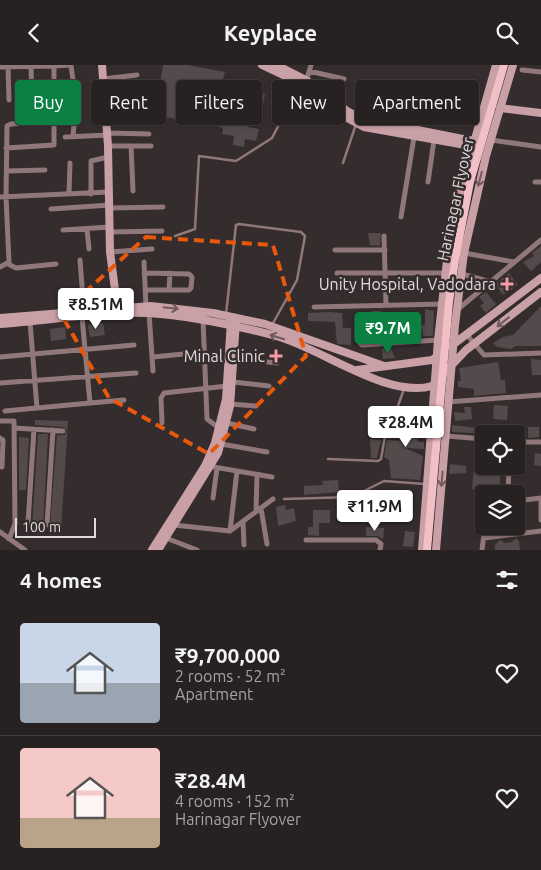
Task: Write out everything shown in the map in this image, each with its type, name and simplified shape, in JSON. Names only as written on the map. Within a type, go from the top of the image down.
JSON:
[{"type":"main road","name":"Harinagar Flyover","points":[[427,550],[448,311],[455,260],[470,182],[504,65]]},
{"type":"street","points":[[102,65],[108,134],[110,252],[118,311]]},
{"type":"street","points":[[262,65],[299,80]]},
{"type":"street","points":[[276,65],[301,80]]},
{"type":"street","points":[[305,80],[311,65]]},
{"type":"street","points":[[422,550],[438,340],[446,273],[458,199],[496,65]]},
{"type":"street","points":[[436,550],[451,365],[464,253],[489,145],[513,65]]},
{"type":"street","points":[[522,70],[539,72],[538,65]]},
{"type":"street","points":[[31,66],[31,80]]},
{"type":"street","points":[[54,66],[54,80]]},
{"type":"street","points":[[0,67],[71,66],[73,80]]},
{"type":"street","points":[[8,67],[9,99]]},
{"type":"street","points":[[309,71],[344,79]]},
{"type":"street","points":[[103,79],[137,75]]},
{"type":"street","points":[[500,108],[541,113]]},
{"type":"street","points":[[345,110],[355,117]]},
{"type":"street","points":[[8,264],[6,130],[9,124],[15,124]]},
{"type":"street","points":[[6,148],[54,145],[55,125]]},
{"type":"street","points":[[73,137],[74,125]]},
{"type":"street","points":[[365,125],[368,128],[434,140],[541,147]]},
{"type":"street","points":[[382,125],[474,143]]},
{"type":"street","points":[[65,137],[149,133]]},
{"type":"street","points":[[401,217],[414,137]]},
{"type":"street","points":[[428,182],[434,140]]},
{"type":"street","points":[[108,146],[151,146]]},
{"type":"street","points":[[131,146],[133,191]]},
{"type":"street","points":[[91,194],[91,161],[108,157]]},
{"type":"street","points":[[69,194],[70,163]]},
{"type":"street","points":[[6,171],[45,170]]},
{"type":"street","points":[[0,197],[109,192]]},
{"type":"street","points":[[51,209],[163,207]]},
{"type":"street","points":[[87,229],[89,249]]},
{"type":"street","points":[[63,230],[162,231]]},
{"type":"street","points":[[384,236],[386,305]]},
{"type":"street","points":[[457,309],[541,240]]},
{"type":"street","points":[[110,252],[152,249]]},
{"type":"street","points":[[335,250],[385,250]]},
{"type":"street","points":[[464,253],[514,262]]},
{"type":"street","points":[[80,260],[90,403]]},
{"type":"street","points":[[144,262],[153,371]]},
{"type":"street","points":[[8,264],[16,269],[56,264]]},
{"type":"street","points":[[0,267],[8,264]]},
{"type":"street","points":[[144,273],[191,275],[192,287],[189,291],[145,290]]},
{"type":"street","points":[[169,290],[170,273]]},
{"type":"street","points":[[338,273],[446,273]]},
{"type":"street","points":[[462,274],[491,282]]},
{"type":"street","points":[[355,370],[432,360],[541,278]]},
{"type":"street","points":[[0,318],[148,310],[272,326],[323,349],[355,370],[375,380],[404,388],[424,389],[435,383],[474,344],[541,292]]},
{"type":"street","points":[[314,307],[442,304]]},
{"type":"street","points":[[148,310],[204,321],[232,320],[278,337],[384,366]]},
{"type":"street","points":[[0,324],[30,322],[83,314]]},
{"type":"street","points":[[213,498],[211,467],[235,359],[232,320]]},
{"type":"street","points":[[158,550],[211,467],[221,444],[230,404],[232,320]]},
{"type":"street","points":[[204,321],[208,420],[219,428]]},
{"type":"street","points":[[30,322],[37,408]]},
{"type":"street","points":[[357,328],[358,341],[362,345],[438,340]]},
{"type":"street","points":[[467,335],[484,355],[541,353]]},
{"type":"street","points":[[0,357],[134,345]]},
{"type":"street","points":[[153,357],[184,354]]},
{"type":"street","points":[[235,359],[276,363]]},
{"type":"street","points":[[0,383],[136,373]]},
{"type":"street","points":[[162,423],[162,394],[230,384],[269,386]]},
{"type":"street","points":[[448,402],[541,395]]},
{"type":"street","points":[[6,411],[124,400]]},
{"type":"street","points":[[230,404],[256,406]]},
{"type":"street","points":[[0,421],[14,421],[15,523],[9,539]]},
{"type":"street","points":[[227,423],[254,429]]},
{"type":"street","points":[[14,428],[63,431]]},
{"type":"street","points":[[28,523],[34,429]]},
{"type":"street","points":[[47,525],[53,430]]},
{"type":"street","points":[[446,436],[475,438]]},
{"type":"street","points":[[0,438],[3,440],[2,467]]},
{"type":"street","points":[[525,442],[541,442]]},
{"type":"street","points":[[221,444],[267,452]]},
{"type":"street","points":[[211,467],[272,477]]},
{"type":"street","points":[[152,550],[211,467]]},
{"type":"street","points":[[230,531],[237,471]]},
{"type":"street","points":[[256,512],[257,475]]},
{"type":"street","points":[[525,500],[541,498],[541,520]]},
{"type":"street","points":[[174,525],[230,531],[273,499]]},
{"type":"street","points":[[261,508],[267,544]]},
{"type":"street","points":[[243,521],[244,545]]},
{"type":"street","points":[[484,538],[541,531]]},
{"type":"street","points":[[0,532],[22,549]]},
{"type":"street","points":[[482,550],[484,535]]},
{"type":"street","points":[[166,538],[197,550]]},
{"type":"street","points":[[306,539],[376,540],[381,544],[380,550]]},
{"type":"lane","points":[[175,235],[195,229],[199,156],[236,161],[272,137],[279,125]]},
{"type":"lane","points":[[343,163],[358,125]]},
{"type":"lane","points":[[232,320],[236,225],[301,232],[305,236],[300,274],[272,326]]},
{"type":"lane","points":[[328,459],[378,461],[381,459],[387,425],[394,415],[404,388]]},
{"type":"lane","points":[[284,499],[352,497],[384,481],[427,484]]},
{"type":"highlighted area","points":[[146,237],[273,245],[306,356],[209,454],[109,398],[61,314]]},
{"type":"building","points":[[163,65],[188,65],[225,72],[223,79],[231,80],[176,80],[176,119],[166,117],[166,80],[161,80]]},
{"type":"building","points":[[262,93],[265,94],[262,105]]},
{"type":"building","points":[[210,125],[248,125],[248,127],[259,129],[256,141],[245,139],[244,147],[233,145],[234,136],[222,134],[223,129]]},
{"type":"building","points":[[368,233],[381,233],[380,246],[370,245]]},
{"type":"building","points":[[541,246],[541,262],[531,271],[523,262],[534,256],[532,253]]},
{"type":"building","points":[[509,273],[518,285],[503,295],[495,284]]},
{"type":"building","points":[[486,292],[496,304],[486,313],[480,306],[484,303],[479,297]]},
{"type":"building","points":[[541,306],[541,346],[515,346],[511,349],[497,347],[493,343],[503,337],[513,335]]},
{"type":"building","points":[[425,309],[434,311],[433,336],[423,336],[421,325],[425,325]]},
{"type":"building","points":[[371,311],[381,311],[381,320],[376,320],[378,339],[370,340],[368,323],[364,323],[364,320],[361,320],[360,314],[371,313]]},
{"type":"building","points":[[308,313],[342,313],[343,328],[351,328],[351,345],[337,344],[335,322],[308,321]]},
{"type":"building","points":[[103,323],[105,335],[90,337],[88,325]]},
{"type":"building","points":[[65,327],[66,339],[51,341],[50,329]]},
{"type":"building","points":[[391,348],[395,358],[383,359],[382,349]]},
{"type":"building","points":[[531,359],[541,360],[541,375],[532,375]]},
{"type":"building","points":[[498,362],[501,380],[505,380],[506,393],[474,396],[474,389],[458,387],[458,381],[461,381],[459,368]]},
{"type":"building","points":[[494,405],[508,406],[507,420],[493,419]]},
{"type":"building","points":[[464,407],[471,407],[472,419],[455,421],[454,412],[465,413]]},
{"type":"building","points":[[414,408],[415,414],[420,413],[422,430],[416,431],[418,442],[424,442],[424,449],[405,448],[423,456],[420,480],[391,478],[389,460],[384,457],[387,440],[405,441],[404,431],[399,432],[397,418],[401,418],[400,410]]},
{"type":"building","points":[[35,420],[68,421],[61,529],[50,528],[57,435],[65,435],[67,430],[63,427],[35,425]]},
{"type":"building","points":[[452,425],[475,428],[475,433],[452,432]]},
{"type":"building","points":[[528,427],[539,427],[539,437],[528,438]]},
{"type":"building","points":[[38,434],[48,434],[43,526],[32,526]]},
{"type":"building","points":[[19,437],[29,438],[26,490],[19,490]]},
{"type":"building","points":[[370,439],[381,440],[377,458],[371,458]]},
{"type":"building","points":[[535,453],[541,454],[541,466],[534,465]]},
{"type":"building","points":[[475,457],[475,475],[500,475],[500,485],[475,485],[475,489],[472,489]]},
{"type":"building","points":[[450,464],[466,466],[466,473],[449,474]]},
{"type":"building","points":[[338,480],[339,492],[304,495],[304,486],[323,485],[322,481]]},
{"type":"building","points":[[389,491],[407,492],[410,495],[408,517],[391,516],[387,513]]},
{"type":"building","points":[[285,505],[286,510],[294,508],[296,521],[278,526],[276,507]]},
{"type":"building","points":[[313,510],[330,510],[330,523],[319,523],[319,536],[308,535],[308,527],[313,527]]},
{"type":"building","points":[[366,527],[384,528],[383,539],[377,536],[366,536]]},
{"type":"building","points":[[405,531],[415,532],[413,547],[403,546]]},
{"type":"building","points":[[516,538],[519,541],[520,550],[495,550],[495,545],[500,540],[505,543],[512,542]]},
{"type":"place","name":"Unity Hospital, Vadodara","points":[[507,284]]},
{"type":"place","name":"Minal Clinic","points":[[276,356]]}]
